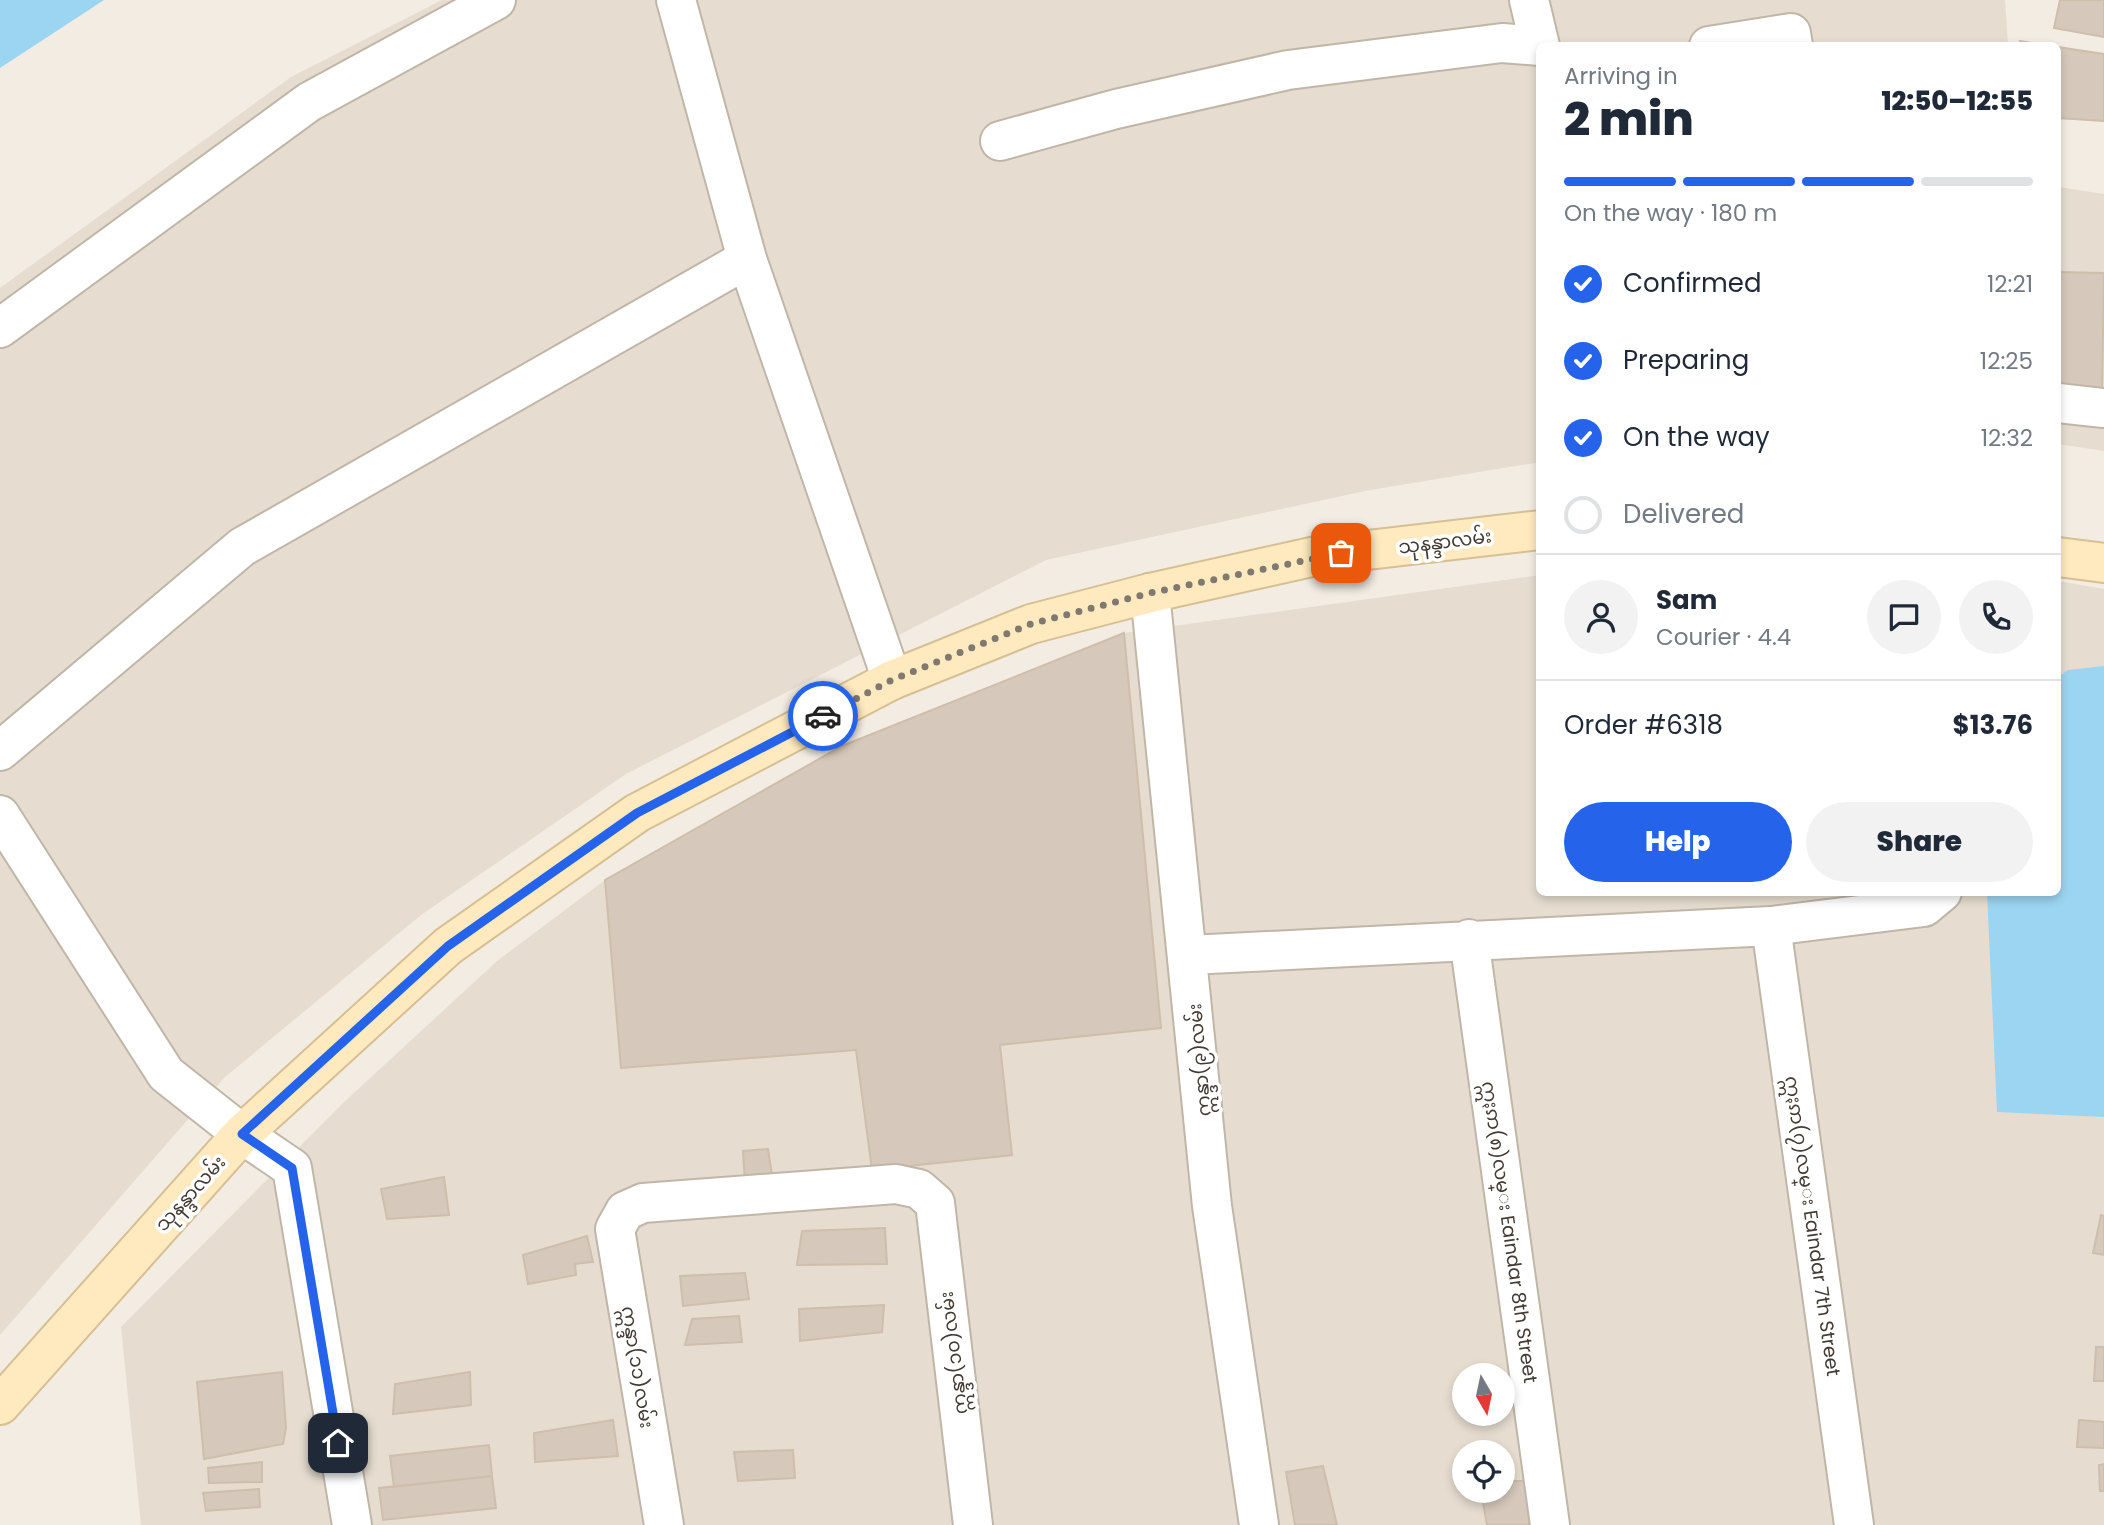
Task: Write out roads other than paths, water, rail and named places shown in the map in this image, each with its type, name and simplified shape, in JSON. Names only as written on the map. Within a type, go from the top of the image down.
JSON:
[{"type":"main road","name":"သုနန္ဒာလမ်း","points":[[0,1405],[242,1134],[448,946],[637,813],[892,680],[1031,624],[1150,593],[1316,556],[1536,530]]},
{"type":"main road","points":[[2061,557],[2104,563]]},
{"type":"street","points":[[0,328],[309,102],[496,0]]},
{"type":"street","points":[[676,0],[747,259],[892,680]]},
{"type":"street","points":[[1529,0],[1539,42]]},
{"type":"street","points":[[1734,42],[1791,33],[1792,42]]},
{"type":"street","points":[[1000,141],[1116,108],[1288,70],[1502,43],[1536,46]]},
{"type":"street","points":[[0,751],[242,547],[747,259]]},
{"type":"street","points":[[2061,403],[2104,408]]},
{"type":"street","name":"ဣန္ဒာ(၉)လမ်း","points":[[1150,593],[1189,955],[1212,1206],[1259,1525]]},
{"type":"street","points":[[0,815],[166,1074],[242,1134],[292,1168],[352,1525]]},
{"type":"street","points":[[1189,955],[1771,926],[1924,907],[1937,896]]},
{"type":"street","name":"ဣႏၵာ(၇)လမ္း Eaindar 7th Street","points":[[1771,926],[1854,1525]]},
{"type":"street","name":"ဣႏၵာ(၈)လမ္း Eaindar 8th Street","points":[[1469,939],[1550,1525]]},
{"type":"street","name":"ဣန္ဒာ(၁၀)လမ်း","points":[[625,1211],[643,1203],[896,1184],[919,1189],[935,1203],[973,1525]]},
{"type":"street","name":"ဣန္ဒာ(၁၁)လမ်း","points":[[625,1211],[615,1229],[664,1525]]},
{"type":"water","points":[[0,0],[104,0],[0,68]]},
{"type":"water","points":[[2104,666],[2104,1117],[1997,1112],[1987,896],[2061,896],[2061,675],[2068,670]]}]
